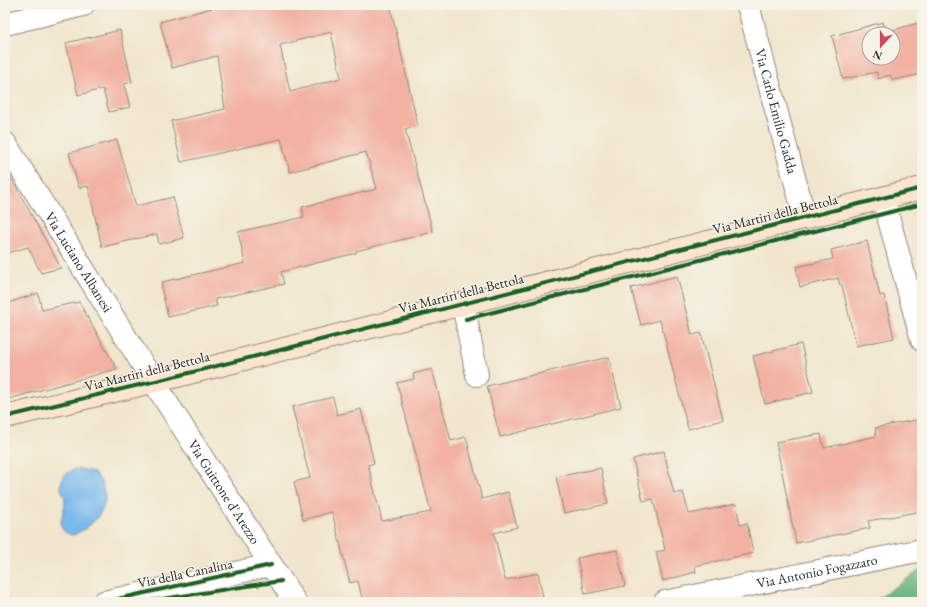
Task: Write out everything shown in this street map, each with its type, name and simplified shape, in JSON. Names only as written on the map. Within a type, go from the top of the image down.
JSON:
[{"type":"main road","name":"Via Martiri della Bettola","points":[[5,417],[463,304],[922,188]]},
{"type":"street","points":[[5,24],[83,5]]},
{"type":"street","name":"Via Carlo Emilio Gadda","points":[[748,5],[805,218]]},
{"type":"street","name":"Via Luciano Albanesi","points":[[8,156],[153,381]]},
{"type":"street","points":[[882,198],[922,340]]},
{"type":"street","points":[[463,304],[477,376]]},
{"type":"street","name":"Via Guittone d'Arezzo","points":[[153,381],[295,602]]},
{"type":"street","name":"Via Antonio Fogazzaro","points":[[665,602],[922,550]]},
{"type":"street","name":"Via della Canalina","points":[[104,602],[271,565]]},
{"type":"green space","points":[[922,569],[922,602],[873,602]]},
{"type":"water","points":[[75,469],[92,472],[95,474],[100,480],[105,497],[102,510],[95,520],[90,525],[73,535],[63,530],[61,526],[65,501],[61,484],[63,478]]},
{"type":"building","points":[[223,5],[390,5],[418,126],[405,129],[433,232],[356,251],[356,253],[281,272],[284,284],[215,299],[217,306],[168,317],[162,291],[162,282],[245,263],[238,232],[304,217],[302,207],[377,189],[366,152],[290,172],[281,139],[181,162],[171,121],[225,109],[217,56],[172,68],[160,22]],"holes":[[[331,32],[341,78],[290,92],[280,45]]]},
{"type":"building","points":[[883,22],[884,26],[868,26]]},
{"type":"building","points":[[922,22],[922,74],[893,80],[890,75],[878,79],[877,72],[843,79],[832,36],[861,28],[861,66],[901,66],[901,28]]},
{"type":"building","points":[[120,30],[132,82],[124,84],[130,107],[109,112],[103,89],[78,95],[66,43]]},
{"type":"building","points":[[117,140],[136,206],[173,197],[184,238],[159,244],[157,234],[102,247],[88,186],[79,188],[69,153]]},
{"type":"building","points":[[5,167],[61,268],[41,273],[28,247],[5,254]]},
{"type":"building","points":[[867,241],[880,296],[884,295],[894,338],[856,346],[842,285],[840,285],[838,278],[800,287],[796,267],[833,259],[831,250]]},
{"type":"building","points":[[677,276],[692,335],[701,333],[723,420],[688,429],[660,320],[641,325],[631,288]]},
{"type":"building","points":[[38,293],[42,310],[79,302],[117,369],[5,400],[5,304]]},
{"type":"building","points":[[801,344],[813,392],[765,404],[753,356]]},
{"type":"building","points":[[609,357],[621,407],[500,437],[487,386]]},
{"type":"building","points":[[432,369],[451,441],[466,437],[482,499],[508,492],[517,527],[494,533],[505,580],[538,573],[544,602],[363,602],[358,581],[350,583],[332,512],[303,520],[294,482],[310,478],[292,407],[333,397],[337,415],[361,409],[374,463],[368,465],[382,521],[431,512],[397,383],[414,379],[413,374]]},
{"type":"building","points":[[920,419],[922,430],[922,511],[868,521],[870,528],[796,543],[776,442],[821,434],[824,448],[876,436],[875,428]]},
{"type":"building","points":[[664,451],[674,494],[683,492],[689,514],[736,504],[740,525],[747,523],[753,553],[695,566],[696,572],[663,581],[656,552],[665,550],[653,499],[643,501],[633,459]]},
{"type":"building","points":[[601,468],[608,504],[564,513],[556,477]]},
{"type":"building","points":[[617,550],[625,586],[585,594],[577,558]]},
{"type":"cycle path","points":[[5,417],[181,375],[922,188]]},
{"type":"cycle path","points":[[466,319],[922,204]]},
{"type":"cycle path","points":[[104,602],[271,565]]},
{"type":"cycle path","points":[[143,602],[281,581]]}]
